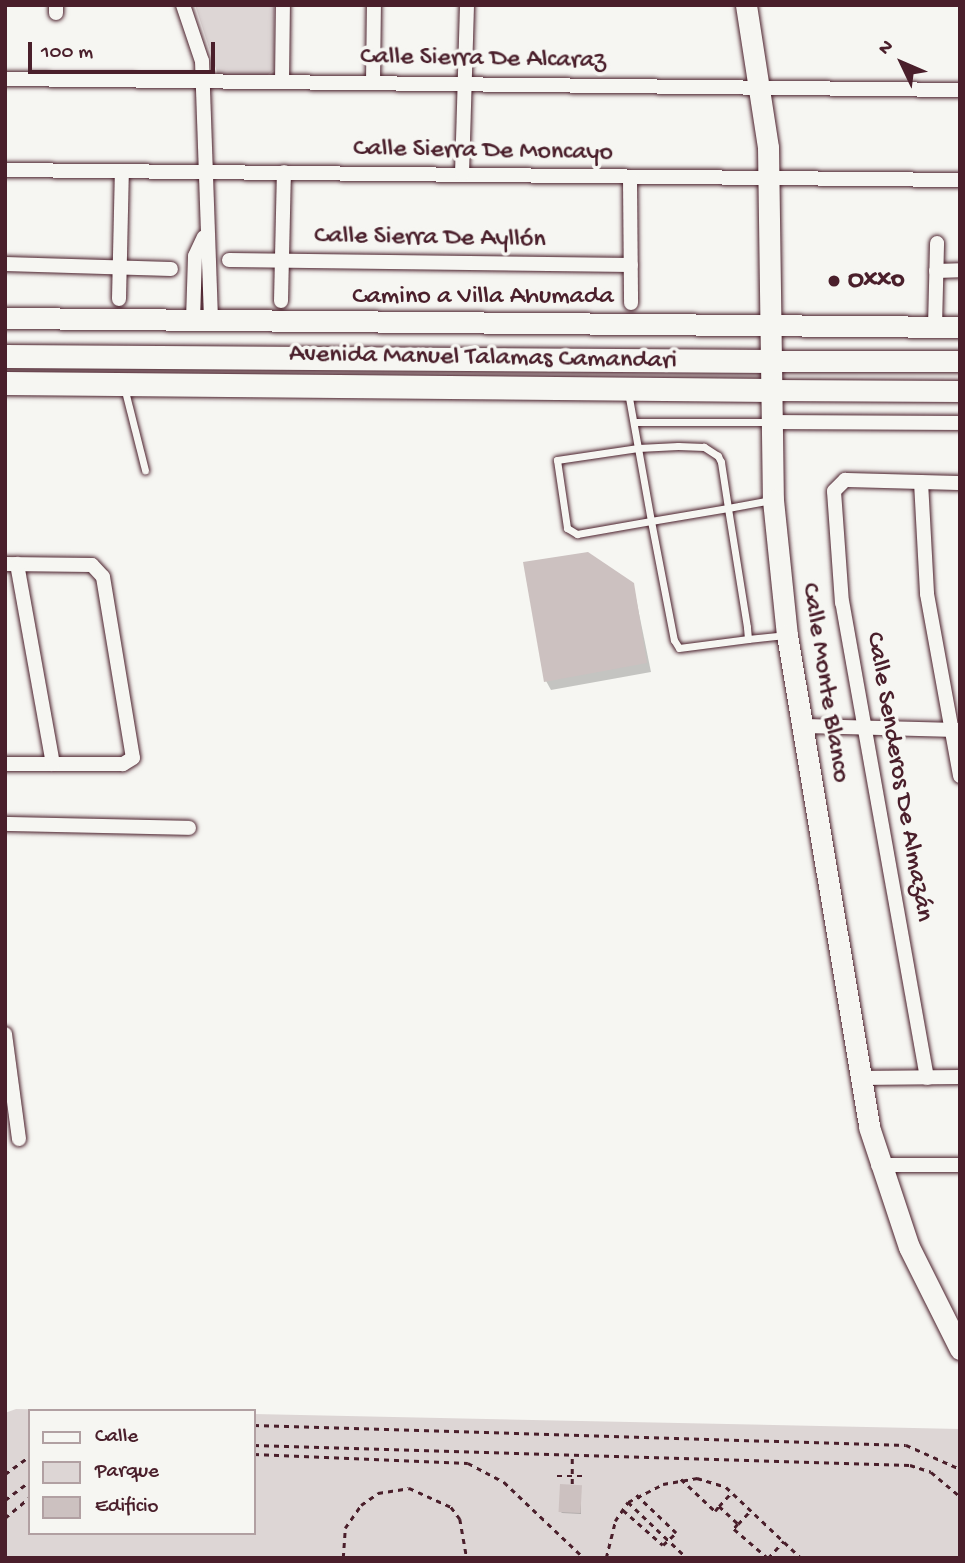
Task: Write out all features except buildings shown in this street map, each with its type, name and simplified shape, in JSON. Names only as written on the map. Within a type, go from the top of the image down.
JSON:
[{"type":"main road","name":"Avenida Manuel Talamas Camandari","points":[[5,356],[773,361]]},
{"type":"main road","name":"Avenida Manuel Talamas Camandari","points":[[5,383],[772,390]]},
{"type":"street","points":[[183,5],[204,84],[202,320]]},
{"type":"street","points":[[282,82],[283,5]]},
{"type":"street","points":[[373,82],[374,5]]},
{"type":"street","points":[[462,174],[467,5]]},
{"type":"street","name":"Calle Monte Blanco","points":[[746,5],[761,90],[770,180],[773,500],[787,635],[858,1078],[878,1165],[909,1248],[960,1349]]},
{"type":"street","name":"Calle Sierra De Alcaraz","points":[[5,79],[204,84],[373,82],[761,90],[960,90]]},
{"type":"street","name":"Calle Sierra De Moncayo","points":[[5,170],[462,174],[631,180],[960,180]]},
{"type":"street","points":[[119,299],[122,171]]},
{"type":"street","points":[[281,301],[284,172]]},
{"type":"street","points":[[631,180],[631,303]]},
{"type":"street","points":[[935,327],[937,243]]},
{"type":"street","name":"Calle Sierra De Ayllón","points":[[229,260],[631,265]]},
{"type":"street","points":[[5,264],[172,269]]},
{"type":"street","points":[[936,271],[960,270]]},
{"type":"street","name":"Camino a Villa Ahumada","points":[[5,318],[960,327]]},
{"type":"street","name":"Avenida Manuel Talamas Camandari","points":[[773,361],[960,361]]},
{"type":"street","name":"Avenida Manuel Talamas Camandari","points":[[772,390],[960,391]]},
{"type":"street","points":[[773,422],[960,423]]},
{"type":"street","points":[[960,483],[921,482],[926,583],[955,730],[960,776]]},
{"type":"street","name":"Calle Senderos De Almazán","points":[[921,482],[837,484],[838,570],[927,1078]]},
{"type":"street","points":[[5,764],[53,764],[123,764],[133,758],[103,577],[92,565],[11,564],[53,764]]},
{"type":"street","points":[[803,726],[955,730]]},
{"type":"street","points":[[5,824],[189,828]]},
{"type":"street","points":[[5,1034],[19,1139]]},
{"type":"street","points":[[858,1078],[960,1077]]},
{"type":"street","points":[[878,1165],[960,1165]]},
{"type":"lane","points":[[123,383],[145,471]]},
{"type":"lane","points":[[628,388],[675,645],[787,635]]},
{"type":"lane","points":[[634,422],[773,422]]},
{"type":"lane","points":[[748,639],[728,508],[715,452],[704,447],[638,447],[559,458],[557,476],[572,533],[651,521],[728,508],[773,500]]},
{"type":"path","points":[[256,1425],[906,1446],[960,1469]]},
{"type":"path","points":[[256,1445],[910,1465],[931,1472],[960,1496]]},
{"type":"path","points":[[256,1454],[468,1463],[504,1482],[584,1558]]},
{"type":"path","points":[[572,1454],[572,1485]]},
{"type":"path","points":[[5,1474],[28,1457]]},
{"type":"path","points":[[557,1476],[584,1476]]},
{"type":"path","points":[[681,1479],[715,1511],[732,1492]]},
{"type":"path","points":[[606,1557],[622,1510],[628,1502],[636,1495],[681,1479],[715,1482],[732,1492],[801,1558]]},
{"type":"path","points":[[5,1500],[28,1483]]},
{"type":"path","points":[[343,1558],[345,1528],[361,1505],[378,1493],[409,1488],[451,1507],[460,1519],[467,1558]]},
{"type":"path","points":[[622,1510],[663,1545],[676,1533],[636,1495]]},
{"type":"path","points":[[5,1518],[28,1499]]},
{"type":"path","points":[[628,1502],[687,1558]]},
{"type":"path","points":[[719,1506],[738,1524]]},
{"type":"path","points":[[751,1510],[734,1529],[768,1558],[784,1541]]},
{"type":"green space","points":[[195,5],[274,5],[274,70],[266,76],[218,75]]},
{"type":"green space","points":[[16,1409],[28,1409],[28,1535],[256,1535],[256,1414],[960,1429],[960,1558],[5,1558],[5,1413]]},
{"type":"place","name":"Oxxo","points":[[834,281]]}]
